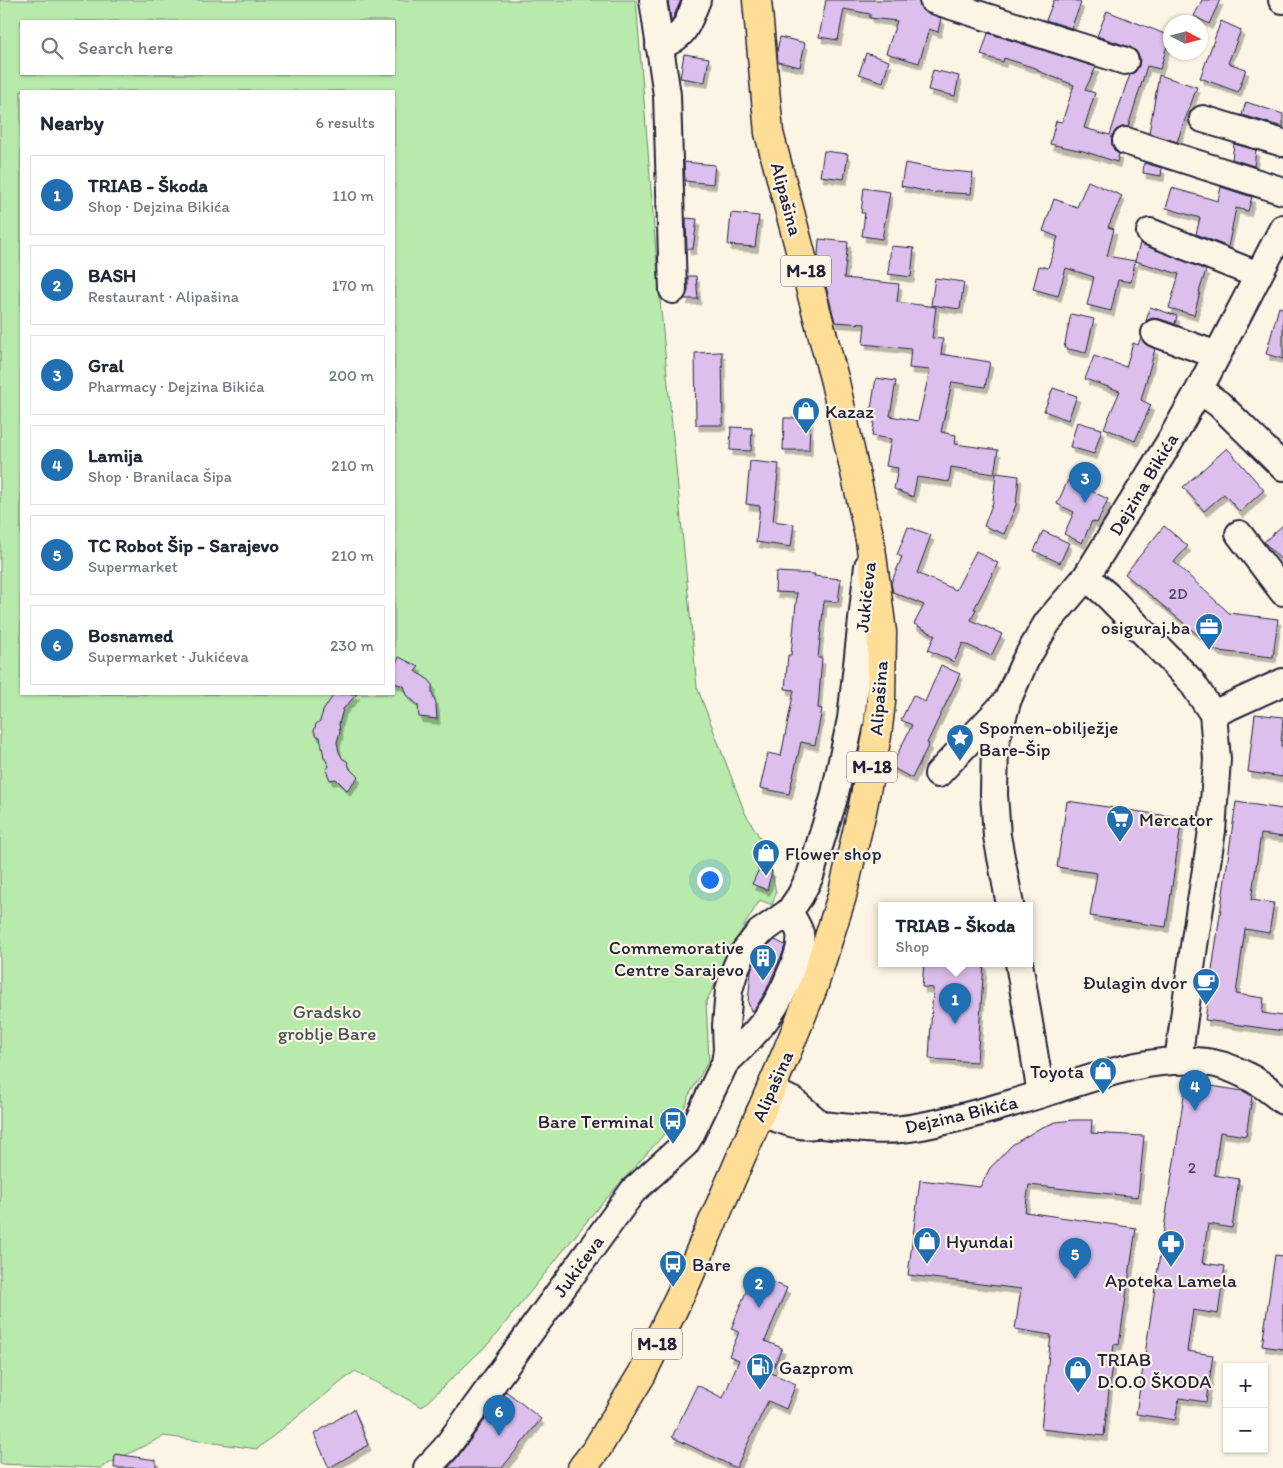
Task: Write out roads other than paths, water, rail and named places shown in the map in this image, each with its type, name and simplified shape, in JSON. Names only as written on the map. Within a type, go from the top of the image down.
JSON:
[{"type":"main road","name":"Alipašina","points":[[582,1468],[596,1450],[642,1374],[687,1281],[813,988],[844,886],[870,778],[881,702],[882,640],[870,540],[835,382],[769,133],[757,0]]},
{"type":"street","points":[[653,0],[668,94],[673,290]]},
{"type":"street","points":[[659,46],[671,42],[683,33],[696,0]]},
{"type":"street","points":[[933,0],[1125,61]]},
{"type":"street","points":[[1203,119],[1283,143]]},
{"type":"street","points":[[1126,141],[1283,191]]},
{"type":"street","name":"Dejzina Bikića","points":[[1009,902],[997,836],[994,794],[995,744],[1008,699],[1025,661],[1048,623],[1086,577],[1143,487],[1199,390],[1283,228]]},
{"type":"street","points":[[1150,232],[1258,275]]},
{"type":"street","points":[[1155,333],[1217,355]]},
{"type":"street","points":[[1199,390],[1219,404],[1283,467]]},
{"type":"street","points":[[1239,534],[1283,592]]},
{"type":"street","name":"Jukićeva","points":[[427,1468],[445,1449],[634,1191],[685,1144],[725,1063],[728,990],[735,970],[741,956],[759,933],[789,912],[800,896],[810,876],[836,790],[851,719],[870,540]]},
{"type":"street","points":[[1086,577],[1107,595],[1190,681],[1213,714],[1217,759],[1212,831],[1194,939],[1178,1061]]},
{"type":"street","points":[[1213,714],[1283,682]]},
{"type":"street","points":[[938,774],[1008,699]]},
{"type":"street","name":"Jukićeva","points":[[725,1063],[762,1026],[772,1013],[788,983],[800,945],[800,932],[789,912]]},
{"type":"street","name":"Dejzina Bikića","points":[[1020,967],[1040,1094]]},
{"type":"street","name":"Dejzina Bikića","points":[[765,1101],[801,1126],[820,1124],[866,1130],[915,1128],[993,1109],[1109,1072],[1146,1064],[1178,1061],[1207,1062],[1236,1070],[1265,1086],[1283,1101]]},
{"type":"place","name":"Kazaz","points":[[806,435]]},
{"type":"place","name":"Gral","points":[[1085,503]]},
{"type":"place","name":"osiguraj.ba","points":[[1209,651]]},
{"type":"place","name":"Spomen-obilježje Bare-Šip","points":[[960,762]]},
{"type":"place","name":"Mercator","points":[[1120,843]]},
{"type":"place","name":"Flower shop","points":[[766,877]]},
{"type":"place","name":"Commemorative Centre Sarajevo","points":[[763,982]]},
{"type":"place","name":"Đulagin dvor","points":[[1206,1006]]},
{"type":"place","name":"TRIAB - Škoda","points":[[955,1024]]},
{"type":"place","name":"Toyota","points":[[1103,1095]]},
{"type":"place","name":"Lamija","points":[[1195,1111]]},
{"type":"place","name":"Bare Terminal","points":[[673,1145]]},
{"type":"place","name":"Hyundai","points":[[927,1265]]},
{"type":"place","name":"Apoteka Lamela","points":[[1171,1268]]},
{"type":"place","name":"TC Robot Šip - Sarajevo","points":[[1075,1279]]},
{"type":"place","name":"Bare","points":[[673,1288]]},
{"type":"place","name":"BASH","points":[[759,1308]]},
{"type":"place","name":"Gazprom","points":[[760,1391]]},
{"type":"place","name":"TRIAB D.O.O ŠKODA","points":[[1078,1394]]},
{"type":"place","name":"Bosnamed","points":[[499,1436]]},
{"type":"park label","name":"Gradsko groblje Bare","points":[[327,1022]]}]
